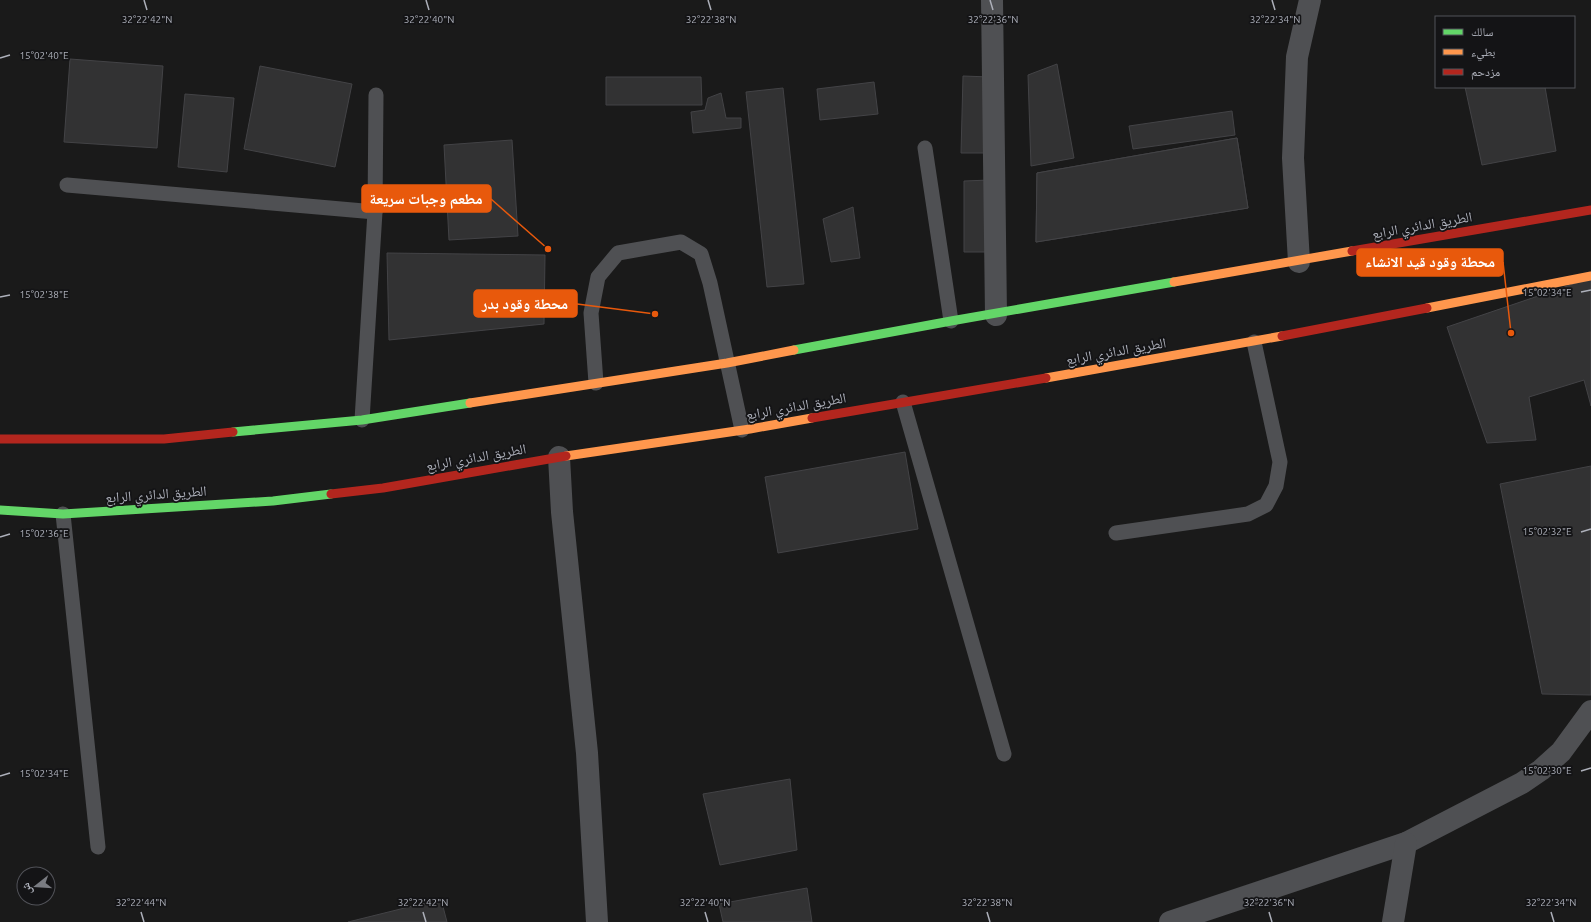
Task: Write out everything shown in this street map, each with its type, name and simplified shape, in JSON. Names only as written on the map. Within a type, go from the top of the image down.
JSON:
[{"type":"main road","name":"الطريق الدائري الرابع","points":[[0,439],[164,439],[362,420],[727,363],[951,321],[996,315],[1591,210]]},
{"type":"main road","name":"الطريق الدائري الرابع","points":[[0,510],[63,514],[273,501],[383,488],[559,457],[742,430],[1254,342],[1591,276]]},
{"type":"street","points":[[992,0],[996,315]]},
{"type":"street","points":[[1299,262],[1293,158],[1298,57],[1310,0]]},
{"type":"street","points":[[559,457],[562,512],[587,753],[597,922]]},
{"type":"street","points":[[1170,922],[1406,843],[1522,783],[1541,770],[1561,752],[1591,712]]},
{"type":"street","points":[[1392,922],[1406,843]]},
{"type":"lane","points":[[362,420],[375,212],[376,95]]},
{"type":"lane","points":[[925,148],[951,321]]},
{"type":"lane","points":[[67,185],[375,212]]},
{"type":"lane","points":[[596,383],[591,313],[598,277],[618,253],[681,242],[701,254],[710,283],[742,430]]},
{"type":"lane","points":[[1116,533],[1248,514],[1266,505],[1276,486],[1280,462],[1254,342]]},
{"type":"lane","points":[[903,402],[1004,754]]},
{"type":"lane","points":[[63,514],[98,847]]},
{"type":"building","points":[[70,59],[163,66],[157,148],[64,142]]},
{"type":"building","points":[[1057,64],[1074,158],[1031,166],[1028,75]]},
{"type":"building","points":[[260,66],[352,84],[335,167],[244,149]]},
{"type":"building","points":[[963,76],[990,77],[988,153],[961,153]]},
{"type":"building","points":[[606,77],[701,77],[702,105],[606,105]]},
{"type":"building","points":[[874,82],[878,114],[820,120],[817,89]]},
{"type":"building","points":[[783,88],[804,284],[767,287],[746,92]]},
{"type":"building","points":[[1465,88],[1545,88],[1556,151],[1482,165]]},
{"type":"building","points":[[721,93],[726,118],[741,118],[741,128],[693,133],[691,112],[705,110],[708,98]]},
{"type":"building","points":[[185,94],[234,98],[227,172],[178,167]]},
{"type":"building","points":[[1232,111],[1235,135],[1133,149],[1129,126]]},
{"type":"building","points":[[1237,138],[1248,208],[1036,242],[1037,173]]},
{"type":"building","points":[[1237,138],[1248,208],[1036,242],[1037,173]]},
{"type":"building","points":[[512,140],[518,236],[449,240],[444,145]]},
{"type":"building","points":[[990,180],[990,252],[964,252],[964,181]]},
{"type":"building","points":[[853,207],[860,258],[831,262],[823,219]]},
{"type":"building","points":[[387,253],[545,255],[544,324],[389,340]]},
{"type":"building","points":[[1591,278],[1591,406],[1584,380],[1529,397],[1536,440],[1487,443],[1447,327]]},
{"type":"building","points":[[905,452],[918,529],[778,553],[765,477]]},
{"type":"building","points":[[1591,466],[1591,695],[1542,694],[1500,484]]},
{"type":"building","points":[[790,779],[797,850],[720,865],[703,794]]},
{"type":"building","points":[[807,888],[812,922],[723,922],[719,904]]},
{"type":"building","points":[[441,899],[447,922],[348,922]]},
{"type":"traffic: fast","points":[[794,350],[1174,282]]},
{"type":"traffic: fast","points":[[233,432],[362,420],[470,403]]},
{"type":"traffic: fast","points":[[0,510],[63,514],[273,501],[331,494]]},
{"type":"traffic: slow","points":[[1174,282],[1352,251]]},
{"type":"traffic: slow","points":[[1427,308],[1591,276]]},
{"type":"traffic: slow","points":[[1046,378],[1282,336]]},
{"type":"traffic: slow","points":[[470,403],[727,363],[794,350]]},
{"type":"traffic: slow","points":[[566,456],[750,429],[812,418]]},
{"type":"traffic: jam","points":[[1352,251],[1591,210]]},
{"type":"traffic: jam","points":[[1282,336],[1427,308]]},
{"type":"traffic: jam","points":[[812,418],[1046,378]]},
{"type":"traffic: jam","points":[[0,439],[164,439],[233,432]]},
{"type":"traffic: jam","points":[[331,494],[383,488],[566,456]]},
{"type":"place","name":"مطعم وجبات سريعة","points":[[548,249]]},
{"type":"place","name":"محطة وقود بدر","points":[[655,314]]},
{"type":"place","name":"محطة وقود قيد الانشاء","points":[[1511,333]]}]
